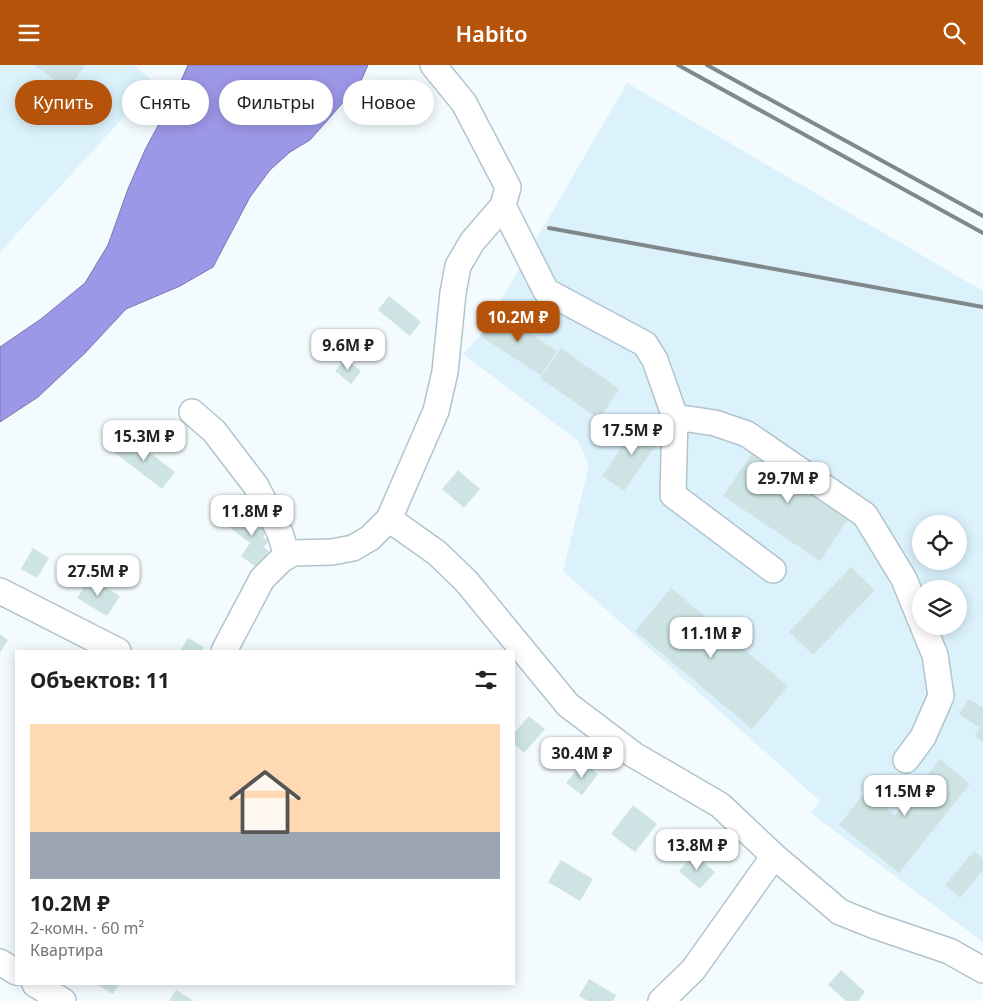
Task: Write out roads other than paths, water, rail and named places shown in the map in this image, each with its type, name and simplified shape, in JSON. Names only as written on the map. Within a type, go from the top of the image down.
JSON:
[{"type":"street","points":[[225,650],[262,579],[281,560],[293,553],[332,552],[353,548],[370,538],[389,519],[436,411],[446,372],[453,293],[458,266],[472,242],[504,206],[508,187],[464,103],[433,65]]},
{"type":"street","points":[[504,206],[546,291],[645,344],[655,360],[675,417],[673,495],[773,571]]},
{"type":"street","points":[[192,413],[214,431],[256,487],[280,533],[287,556]]},
{"type":"street","points":[[675,417],[715,423],[747,434],[865,515],[904,579],[912,599]]},
{"type":"street","points":[[389,519],[437,553],[466,581],[568,705],[634,755],[720,805],[774,856],[840,912],[949,951],[983,970]]},
{"type":"street","points":[[0,591],[116,650]]},
{"type":"street","points":[[906,760],[923,737],[942,696],[935,655],[927,635]]},
{"type":"street","points":[[661,1001],[694,970],[774,856]]},
{"type":"street","points":[[0,962],[15,971]]},
{"type":"street","points":[[37,985],[63,1001]]},
{"type":"railway","points":[[678,65],[983,233]]},
{"type":"railway","points":[[707,65],[983,216]]},
{"type":"railway","points":[[549,228],[983,307]]}]
